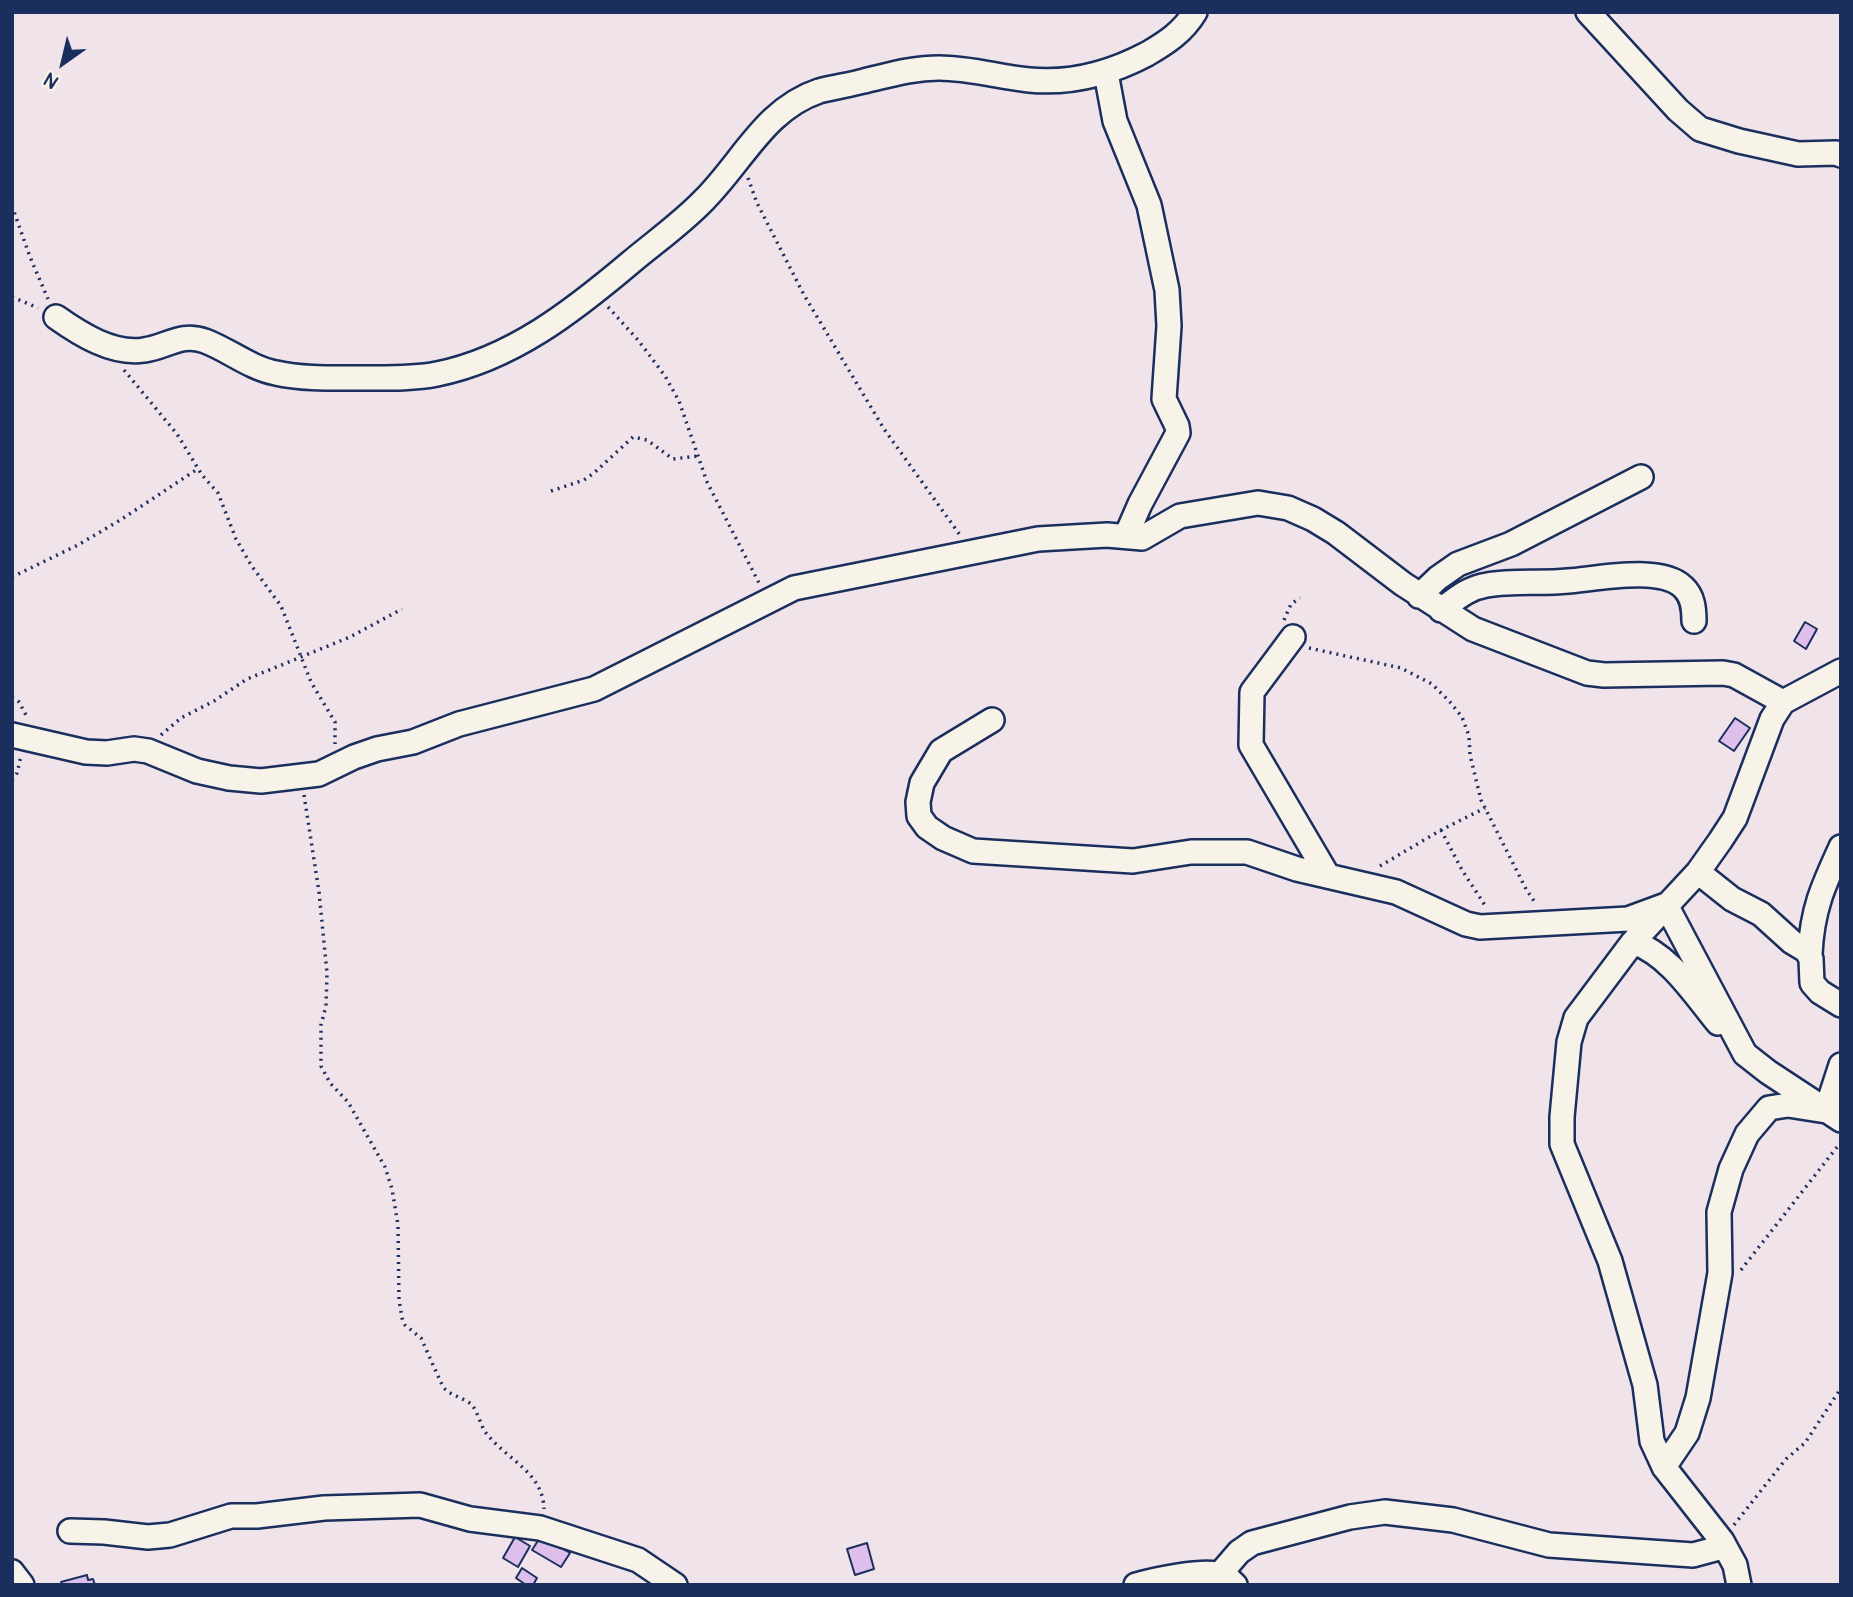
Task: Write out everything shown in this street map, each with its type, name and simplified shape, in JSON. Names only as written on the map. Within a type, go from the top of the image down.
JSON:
[{"type":"street","points":[[56,317],[116,350],[142,351],[187,337],[205,341],[252,365],[276,373],[323,378],[435,375],[477,363],[517,345],[569,314],[702,202],[740,160],[764,126],[782,109],[818,92],[908,69],[968,69],[1030,80],[1063,80],[1106,73],[1163,45],[1184,29],[1195,12]]},
{"type":"street","points":[[1588,12],[1678,110],[1700,129],[1798,154],[1841,155]]},
{"type":"street","points":[[1106,73],[1115,121],[1149,205],[1163,268],[1169,326],[1164,399],[1178,433],[1126,536]]},
{"type":"street","points":[[1419,596],[1458,564],[1511,544],[1642,477]]},
{"type":"street","points":[[12,735],[86,752],[107,753],[134,749],[148,751],[197,771],[229,778],[261,781],[301,777],[328,770],[377,749],[413,742],[459,723],[594,689],[794,588],[1063,536],[1142,538],[1180,516],[1258,503],[1288,508],[1336,533],[1419,596],[1473,629],[1587,673],[1723,673],[1734,675],[1783,702]]},
{"type":"street","points":[[1441,610],[1468,590],[1488,584],[1547,580],[1566,582],[1617,575],[1648,575],[1674,581],[1684,587],[1694,605],[1694,621]]},
{"type":"street","points":[[1293,637],[1251,692],[1251,745],[1328,876]]},
{"type":"street","points":[[1739,1585],[1735,1565],[1722,1541],[1664,1466],[1652,1441],[1645,1385],[1610,1261],[1562,1144],[1562,1117],[1572,1029],[1576,1018],[1633,942],[1698,872],[1735,818],[1772,719],[1783,702],[1841,671]]},
{"type":"street","points":[[992,720],[942,751],[922,783],[918,802],[919,816],[927,827],[943,838],[974,851],[1133,861],[1191,852],[1247,852],[1297,869],[1396,892],[1466,924],[1480,927],[1628,919],[1666,905]]},
{"type":"street","points":[[1841,847],[1822,886],[1811,927],[1810,954],[1812,983],[1820,992],[1841,1005]]},
{"type":"street","points":[[1698,872],[1732,899],[1761,914],[1810,954]]},
{"type":"street","points":[[1666,905],[1745,1054]]},
{"type":"street","points":[[1633,942],[1647,947],[1664,960],[1745,1054],[1833,1115]]},
{"type":"street","points":[[1833,1115],[1841,1065]]},
{"type":"street","points":[[1664,1466],[1687,1433],[1698,1398],[1720,1273],[1719,1212],[1731,1169],[1747,1134],[1769,1108],[1788,1105],[1833,1115]]},
{"type":"street","points":[[70,1531],[104,1531],[148,1537],[170,1535],[231,1516],[257,1516],[324,1508],[420,1505],[470,1519],[540,1528],[560,1534],[638,1560],[675,1585]]},
{"type":"street","points":[[1136,1585],[1166,1578],[1227,1579],[1239,1552],[1252,1543],[1367,1513],[1385,1512],[1453,1520],[1549,1545],[1568,1547],[1693,1555],[1713,1551],[1719,1548],[1722,1541]]},
{"type":"street","points":[[12,1572],[22,1585]]},
{"type":"path","points":[[740,160],[757,203],[804,295],[884,429],[973,553]]},
{"type":"path","points":[[12,206],[56,317]]},
{"type":"path","points":[[595,292],[638,340],[665,376],[679,401],[707,482],[768,601]]},
{"type":"path","points":[[12,297],[56,317]]},
{"type":"path","points":[[116,350],[131,380],[156,408],[218,493],[227,512],[228,523],[251,565],[281,606],[311,682],[335,722],[335,746],[328,770]]},
{"type":"path","points":[[551,491],[584,480],[633,437],[647,440],[673,458],[698,456]]},
{"type":"path","points":[[12,577],[78,545],[199,468]]},
{"type":"path","points":[[1300,598],[1291,604],[1284,620],[1286,629],[1299,644],[1316,651],[1368,659],[1401,668],[1432,684],[1462,718],[1469,736],[1475,779],[1485,808],[1526,889],[1548,922]]},
{"type":"path","points":[[134,749],[161,735],[181,719],[247,679],[350,637],[402,609]]},
{"type":"path","points":[[301,777],[319,892],[327,973],[327,1006],[321,1025],[321,1066],[330,1083],[348,1102],[385,1167],[398,1225],[399,1300],[402,1318],[405,1325],[421,1338],[443,1387],[449,1393],[470,1403],[487,1434],[535,1479],[541,1488],[548,1520],[560,1534]]},
{"type":"path","points":[[1354,882],[1441,830],[1485,808]]},
{"type":"path","points":[[1441,830],[1462,870],[1499,926]]},
{"type":"path","points":[[1740,1272],[1841,1142]]},
{"type":"path","points":[[1722,1541],[1786,1459],[1805,1443],[1841,1388]]},
{"type":"building","points":[[1805,622],[1817,629],[1806,649],[1794,641]]},
{"type":"building","points":[[1735,718],[1750,728],[1734,751],[1719,741]]},
{"type":"building","points":[[541,1536],[570,1553],[561,1567],[532,1550]]},
{"type":"building","points":[[515,1537],[530,1546],[518,1567],[503,1558]]},
{"type":"building","points":[[867,1543],[874,1569],[855,1575],[847,1549]]},
{"type":"building","points":[[522,1568],[537,1578],[533,1585],[526,1585],[516,1578]]},
{"type":"building","points":[[87,1575],[88,1580],[93,1579],[95,1585],[62,1585],[61,1582]]}]
